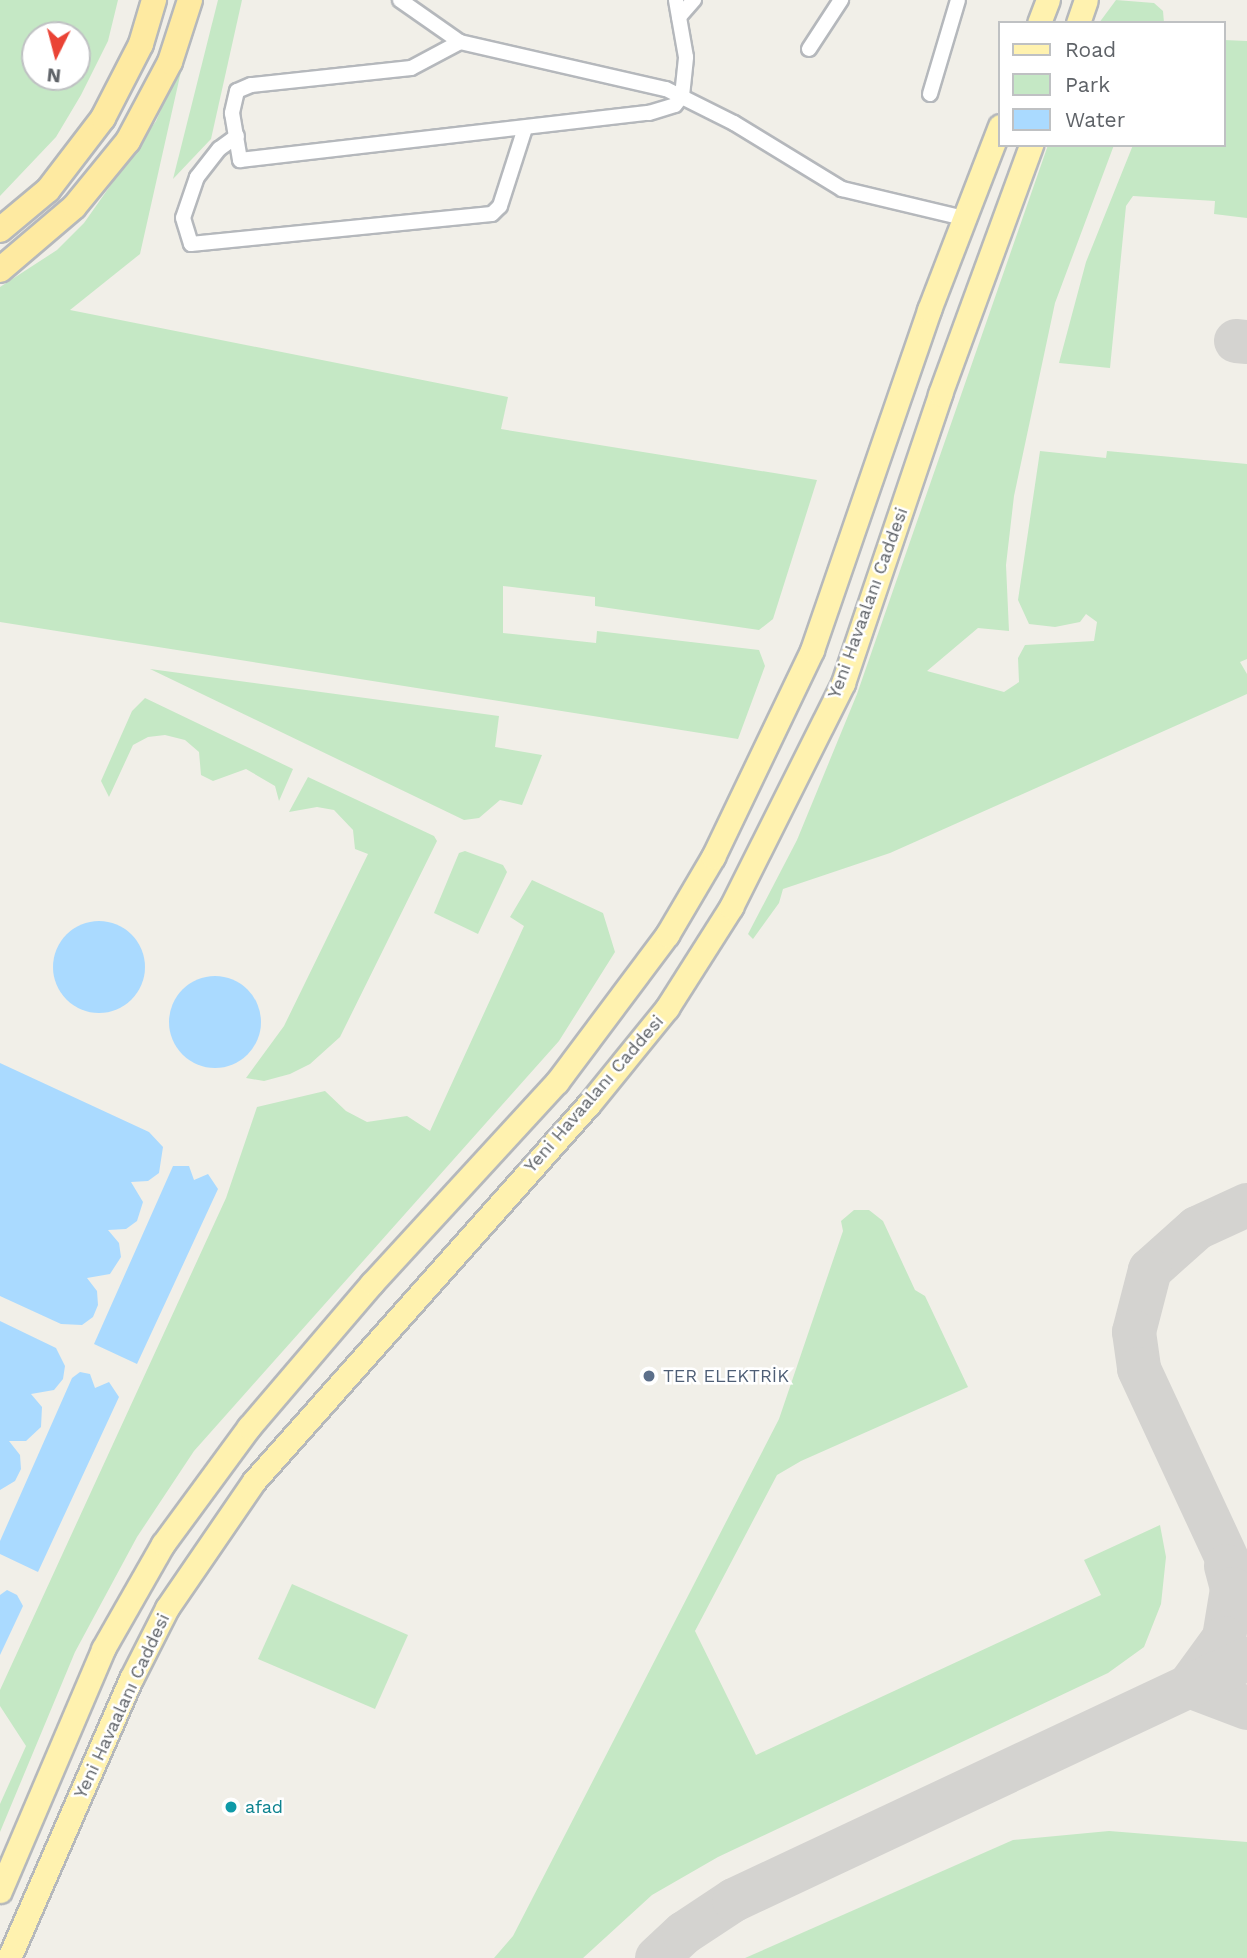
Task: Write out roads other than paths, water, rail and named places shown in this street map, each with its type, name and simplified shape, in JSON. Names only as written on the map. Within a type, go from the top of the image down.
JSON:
[{"type":"highway","points":[[0,230],[48,190],[103,118],[141,44],[154,0]]},
{"type":"highway","points":[[0,270],[74,207],[128,141],[170,62],[190,0]]},
{"type":"main road","points":[[1040,21],[1048,0]]},
{"type":"main road","points":[[1079,21],[1086,0]]},
{"type":"main road","name":"Yeni Havaalanı Caddesi","points":[[0,1891],[103,1649],[163,1544],[218,1465],[372,1283],[557,1082],[667,935],[713,857],[812,650],[904,381],[998,131]]},
{"type":"main road","name":"Yeni Havaalanı Caddesi","points":[[9,1958],[161,1620],[247,1490],[589,1104],[667,1008],[724,918],[843,683],[940,394],[1030,147]]},
{"type":"main road","points":[[964,218],[998,230]]},
{"type":"main road","points":[[904,381],[940,394]]},
{"type":"main road","points":[[218,1465],[247,1490]]},
{"type":"street","points":[[400,0],[460,43],[682,96],[842,189],[964,218]]},
{"type":"street","points":[[460,43],[411,68],[251,85],[233,99],[240,160],[649,113],[674,105],[682,96],[686,57],[676,0]]},
{"type":"street","points":[[679,17],[694,0]]},
{"type":"street","points":[[809,49],[842,0]]},
{"type":"street","points":[[930,94],[958,0]]},
{"type":"street","points":[[237,136],[219,149],[197,177],[183,218],[191,244],[492,214],[500,206],[524,128]]},
{"type":"water","points":[[99,921],[117,924],[132,934],[142,949],[145,967],[142,985],[132,1000],[117,1010],[99,1013],[81,1010],[66,1000],[56,985],[53,967],[56,949],[66,934],[81,924]]},
{"type":"water","points":[[215,976],[233,979],[248,989],[258,1004],[261,1022],[258,1040],[248,1055],[233,1065],[215,1068],[197,1065],[182,1055],[172,1040],[169,1022],[172,1004],[182,989],[197,979]]},
{"type":"water","points":[[0,1063],[149,1132],[163,1147],[159,1173],[148,1181],[131,1182],[143,1202],[137,1221],[126,1229],[108,1230],[119,1243],[121,1257],[110,1274],[87,1278],[97,1291],[98,1305],[93,1317],[82,1325],[61,1324],[0,1296]]},
{"type":"water","points":[[173,1166],[189,1166],[194,1180],[208,1174],[218,1189],[137,1364],[94,1344]]},
{"type":"water","points":[[0,1321],[56,1348],[65,1366],[63,1379],[54,1390],[31,1394],[42,1407],[41,1427],[26,1441],[9,1441],[20,1455],[21,1469],[15,1481],[0,1490]]},
{"type":"water","points":[[80,1372],[90,1374],[95,1388],[109,1382],[119,1397],[38,1572],[0,1554],[0,1541],[72,1378]]},
{"type":"water","points":[[7,1590],[17,1595],[23,1606],[0,1655],[0,1595]]},
{"type":"place","name":"TER ELEKTRİK","points":[[649,1376]]},
{"type":"place","name":"afad","points":[[231,1807]]}]
